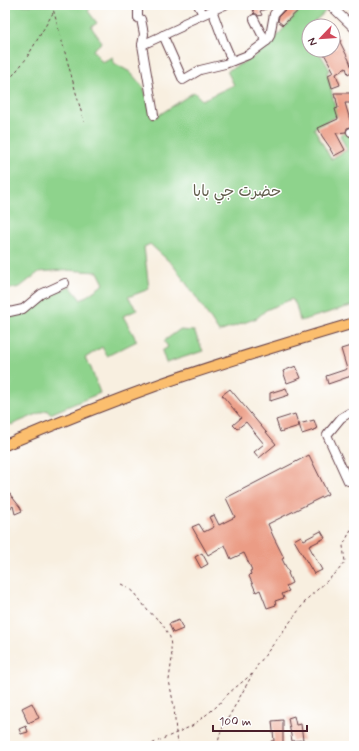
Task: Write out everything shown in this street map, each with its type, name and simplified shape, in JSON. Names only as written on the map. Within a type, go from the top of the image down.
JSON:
[{"type":"main road","points":[[5,445],[66,420],[295,341],[354,323]]},
{"type":"main road","points":[[5,451],[161,388],[354,330]]},
{"type":"street","points":[[138,5],[138,18],[141,19],[144,34],[142,45],[154,115]]},
{"type":"street","points":[[198,5],[203,14]]},
{"type":"street","points":[[142,45],[182,27],[184,22],[225,5]]},
{"type":"street","points":[[163,35],[183,80],[200,70],[248,55],[267,41],[270,36],[274,14],[282,5]]},
{"type":"street","points":[[330,5],[354,28]]},
{"type":"street","points":[[212,10],[232,61]]},
{"type":"street","points":[[254,19],[267,41]]},
{"type":"street","points":[[5,313],[23,309],[41,294],[64,283]]},
{"type":"street","points":[[354,410],[341,418],[327,436],[348,481],[354,480]]},
{"type":"path","points":[[52,5],[84,122]]},
{"type":"path","points":[[5,85],[26,59],[54,12]]},
{"type":"path","points":[[216,746],[221,731],[257,666],[308,598],[337,572],[345,562],[344,546],[354,523]]},
{"type":"path","points":[[121,584],[135,593],[148,610],[161,622],[170,637],[172,658],[169,680],[179,746]]},
{"type":"path","points":[[147,746],[192,726],[204,718],[230,692],[252,674]]},
{"type":"path","points":[[352,746],[354,741]]},
{"type":"green space","name":"حضرت جي بابا","points":[[5,5],[92,6],[88,11],[97,23],[91,27],[102,42],[93,50],[102,62],[113,57],[114,63],[130,72],[144,88],[153,119],[194,92],[202,100],[234,85],[227,71],[254,57],[279,34],[306,5],[320,5],[325,12],[318,18],[301,18],[301,58],[323,58],[330,70],[327,72],[337,116],[314,128],[331,159],[347,150],[340,135],[348,131],[354,142],[354,305],[300,321],[296,305],[292,299],[266,310],[257,318],[219,332],[173,265],[150,244],[144,247],[149,289],[128,297],[137,310],[123,316],[137,341],[107,356],[102,347],[85,358],[91,368],[100,393],[50,414],[47,410],[11,425],[8,422],[5,423],[5,317],[23,312],[42,298],[70,286],[81,300],[104,284],[98,272],[64,270],[39,272],[20,287],[5,290]]},
{"type":"green space","points":[[179,330],[194,331],[203,351],[166,363],[162,351],[168,347],[164,341]]},
{"type":"building","points":[[251,5],[275,5],[271,9],[269,8],[260,11],[262,15],[258,16],[255,14]]},
{"type":"building","points":[[287,5],[304,5],[283,25],[278,21],[279,16],[286,9]]},
{"type":"building","points":[[341,44],[353,71],[348,74],[346,68],[336,74],[340,85],[332,88],[328,75],[334,72],[326,58],[341,58]]},
{"type":"building","points":[[334,93],[354,93],[354,103],[345,103],[350,120],[354,119],[354,126],[347,128],[346,132],[336,133],[345,150],[334,156],[318,128],[338,119],[335,109],[338,108]]},
{"type":"building","points":[[354,345],[354,375],[328,384],[326,376],[347,369],[341,349]]},
{"type":"building","points":[[296,366],[301,378],[287,383],[283,371]]},
{"type":"building","points":[[286,388],[289,395],[270,401],[270,393]]},
{"type":"building","points":[[230,389],[276,444],[259,458],[254,452],[264,444],[246,422],[237,429],[233,425],[241,418],[222,395]]},
{"type":"building","points":[[295,414],[299,426],[280,432],[276,420]]},
{"type":"building","points":[[314,420],[317,429],[302,434],[299,424]]},
{"type":"building","points":[[309,455],[328,494],[268,524],[284,558],[282,559],[292,583],[286,586],[289,591],[282,594],[284,598],[275,601],[276,605],[267,608],[260,590],[256,592],[249,576],[251,574],[250,571],[252,570],[244,553],[231,559],[225,545],[208,555],[192,527],[199,524],[204,532],[214,527],[209,517],[214,515],[219,525],[235,517],[226,498]]},
{"type":"building","points":[[7,493],[9,493],[22,511],[15,514],[13,506],[5,512],[5,502],[10,499]]},
{"type":"building","points":[[321,531],[325,538],[309,546],[322,570],[314,574],[294,540],[301,536],[304,540]]},
{"type":"building","points":[[202,553],[208,564],[201,568],[195,557]]},
{"type":"building","points":[[179,620],[183,629],[173,633],[169,624]]},
{"type":"building","points":[[32,703],[39,718],[28,723],[22,708]]},
{"type":"building","points":[[294,716],[296,725],[301,724],[303,740],[292,741],[288,718]]},
{"type":"building","points":[[283,720],[283,746],[271,746],[271,741],[274,741],[272,721]]},
{"type":"building","points":[[26,726],[28,732],[21,734],[19,729]]}]
